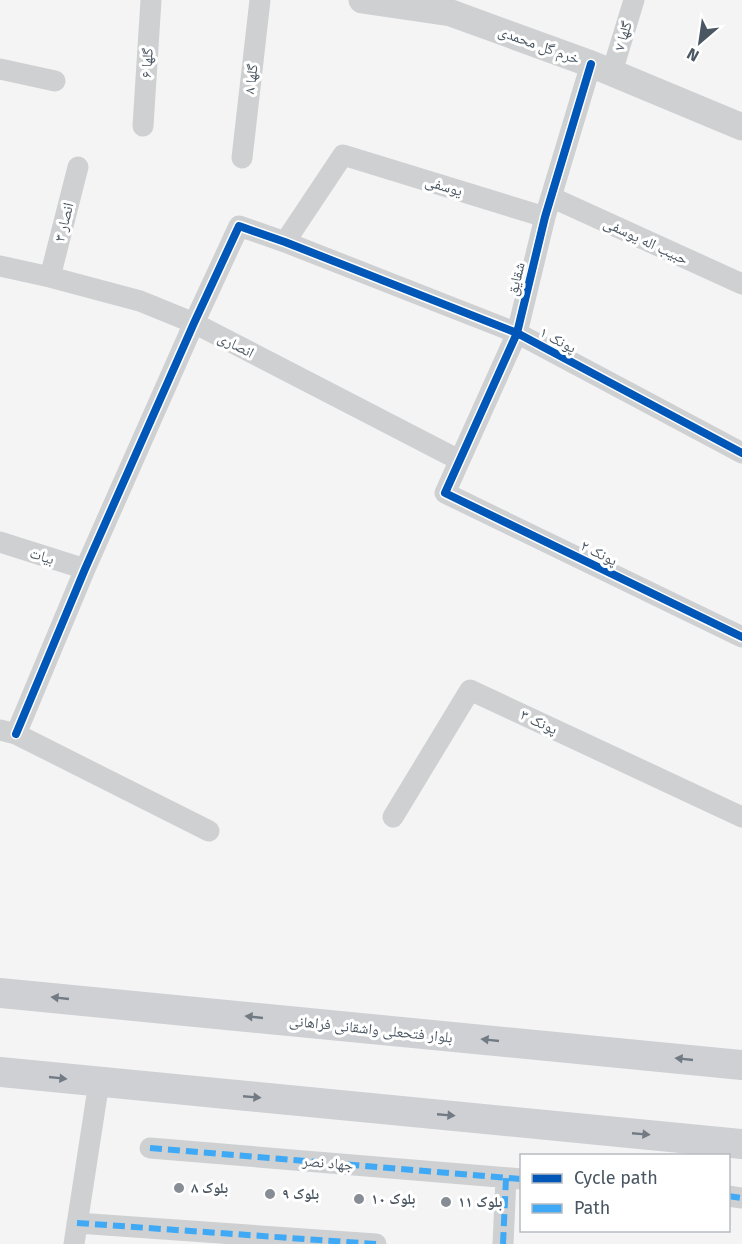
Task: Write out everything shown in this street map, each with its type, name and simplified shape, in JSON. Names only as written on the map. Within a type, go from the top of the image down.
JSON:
[{"type":"main road","name":"بلوار فتحعلی واشقانی فراهانی","points":[[0,993],[742,1065]]},
{"type":"main road","points":[[0,1072],[742,1144]]},
{"type":"street","name":"گلها ۶","points":[[143,126],[151,0]]},
{"type":"street","name":"گلها ۸","points":[[242,158],[260,0]]},
{"type":"street","name":"خرم گل محمدی","points":[[362,0],[453,6],[742,127]]},
{"type":"street","name":"گلها ۷","points":[[602,68],[634,0]]},
{"type":"street","name":"شقایق","points":[[445,493],[517,333],[551,197],[602,68]]},
{"type":"street","points":[[0,69],[55,81]]},
{"type":"street","name":"یوسفی","points":[[285,242],[344,155],[545,218]]},
{"type":"street","name":"انصار ۳","points":[[50,277],[78,167]]},
{"type":"street","name":"حبیب اله یوسفی","points":[[551,197],[742,284]]},
{"type":"street","name":"پونک ۱","points":[[194,323],[239,226],[517,333],[742,453]]},
{"type":"street","name":"انصاری","points":[[0,266],[140,301],[194,323],[459,460]]},
{"type":"street","points":[[194,323],[85,569],[8,732],[209,831]]},
{"type":"street","name":"پونک ۲","points":[[445,493],[742,637]]},
{"type":"street","name":"بیات","points":[[0,542],[85,569]]},
{"type":"street","name":"پونک ۳","points":[[393,817],[470,690],[742,817]]},
{"type":"street","points":[[99,1082],[75,1234],[376,1244]]},
{"type":"street","name":"جهاد نصر","points":[[150,1148],[514,1178],[503,1244]]},
{"type":"marked path","points":[[150,1148],[520,1179]]},
{"type":"marked path","points":[[503,1244],[506,1178]]},
{"type":"marked path","points":[[730,1196],[742,1198]]},
{"type":"marked path","points":[[77,1223],[376,1244]]},
{"type":"cycle path","points":[[591,64],[545,217],[517,333],[445,493],[742,637]]},
{"type":"cycle path","points":[[16,734],[85,569],[239,226],[517,333],[742,453]]},
{"type":"place","name":"بلوک ۸","points":[[179,1188]]},
{"type":"place","name":"بلوک ۹","points":[[270,1194]]},
{"type":"place","name":"بلوک ۱۰","points":[[359,1199]]},
{"type":"place","name":"بلوک ۱۱","points":[[446,1202]]}]
